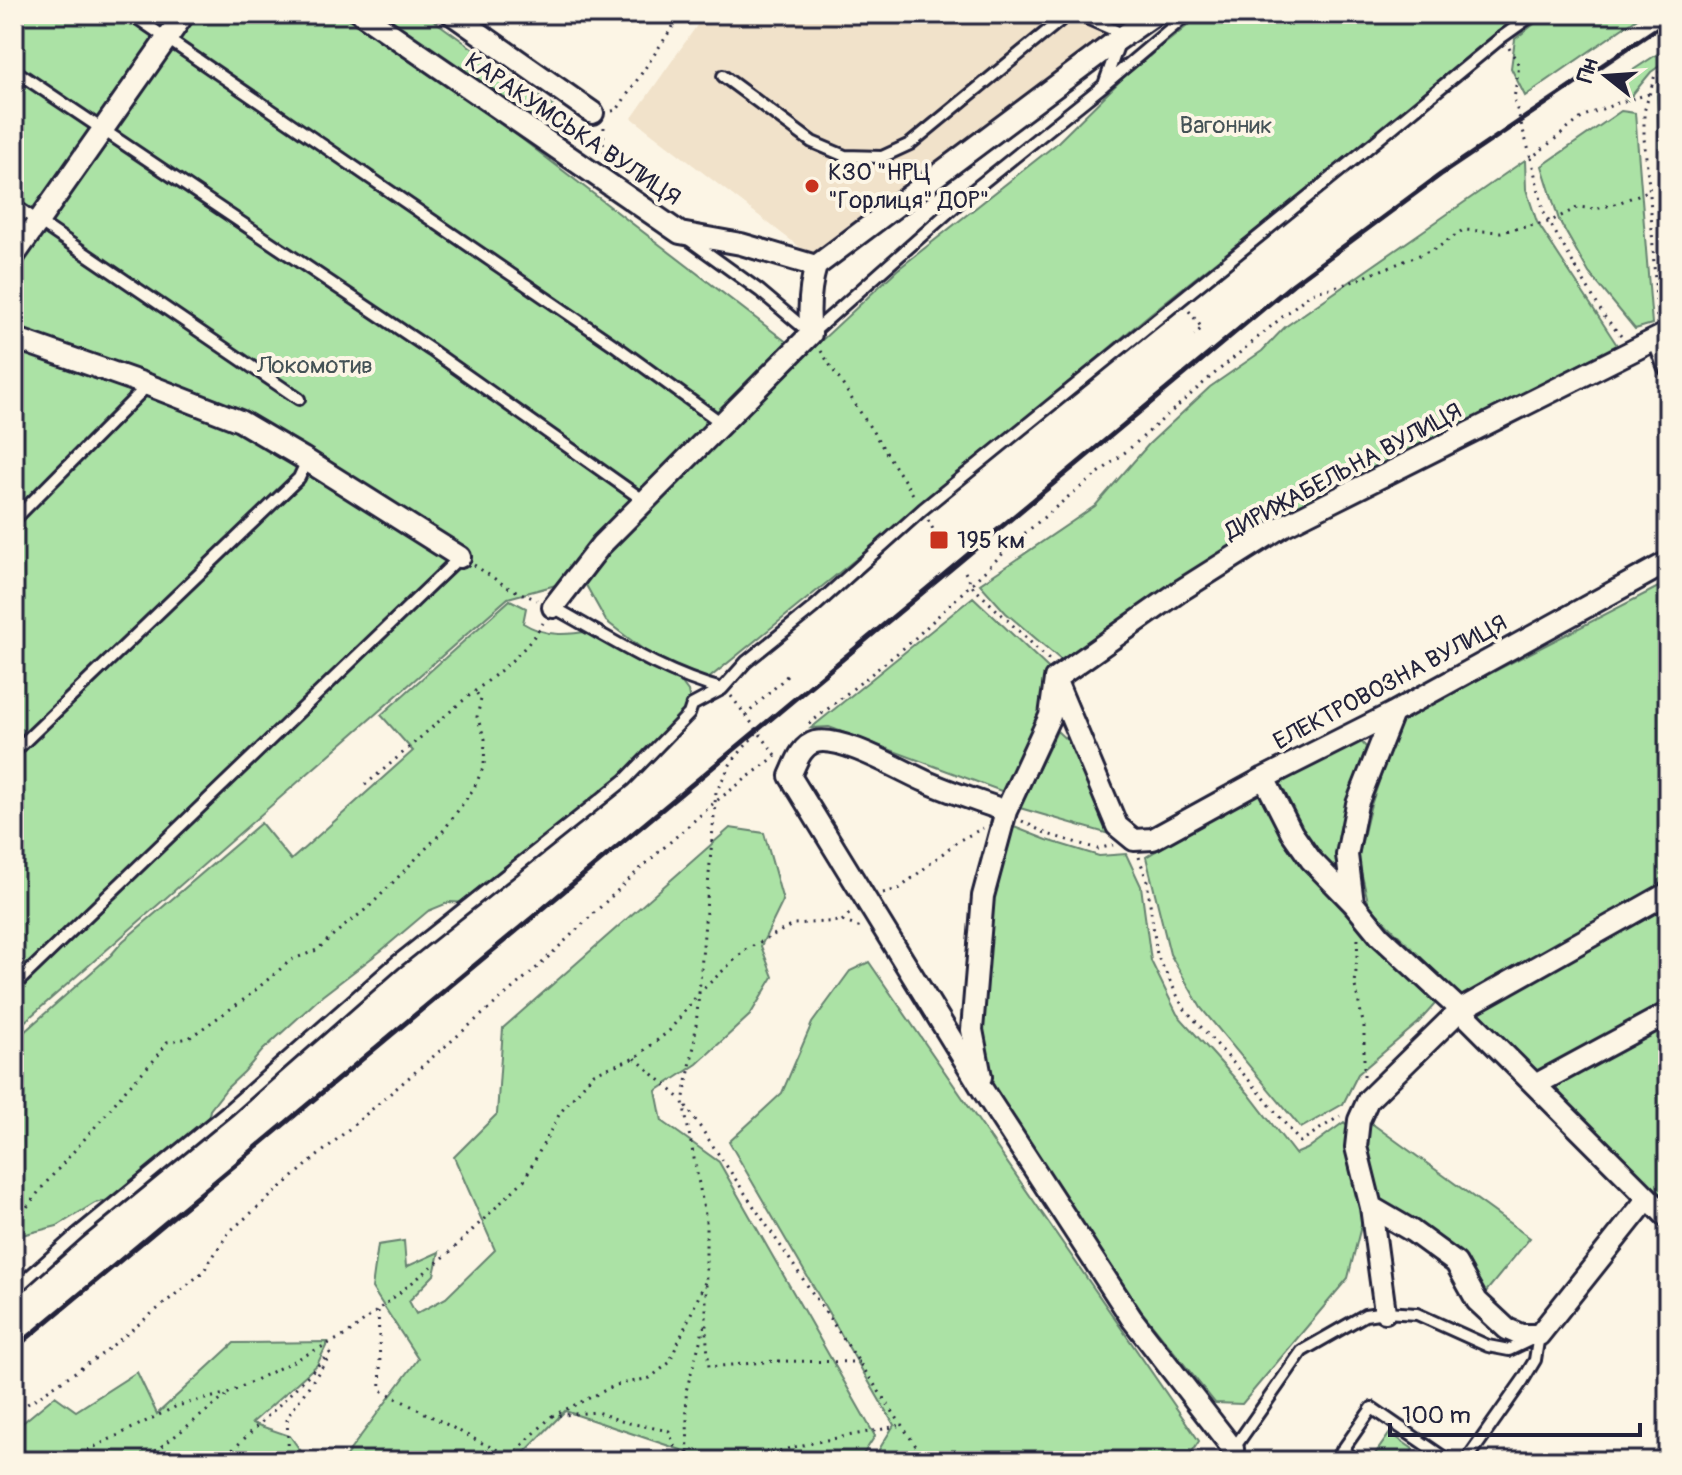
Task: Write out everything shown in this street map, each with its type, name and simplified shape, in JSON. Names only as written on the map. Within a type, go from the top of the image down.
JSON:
[{"type":"street","points":[[14,256],[184,14]]},
{"type":"street","name":"КАРАКУМСЬКА ВУЛИЦЯ","points":[[362,14],[680,233],[741,244],[816,266]]},
{"type":"street","name":"КАРАКУМСЬКА ВУЛИЦЯ","points":[[452,14],[599,112]]},
{"type":"street","points":[[553,607],[601,545],[811,334],[808,312],[810,286],[816,266],[1155,14]]},
{"type":"street","points":[[1663,336],[1668,365]]},
{"type":"street","name":"ДИРИЖАБЕЛЬНА ВУЛИЦЯ","points":[[1055,679],[1180,591],[1283,526],[1663,336]]},
{"type":"street","points":[[14,338],[240,421],[460,557]]},
{"type":"street","name":"ЕЛЕКТРОВОЗНА ВУЛИЦЯ","points":[[1134,840],[1153,839],[1264,778],[1393,713],[1668,562]]},
{"type":"street","points":[[984,1092],[972,1030],[983,896],[1006,811],[1050,716],[1055,679]]},
{"type":"street","points":[[1055,679],[1117,826],[1134,840]]},
{"type":"street","points":[[1353,903],[1347,855],[1357,804],[1393,713]]},
{"type":"street","points":[[1006,811],[834,742],[814,742],[801,752],[790,776],[984,1092],[1132,1319],[1229,1455]]},
{"type":"street","points":[[1264,778],[1285,822],[1311,860],[1380,936],[1460,1010],[1668,1218]]},
{"type":"street","points":[[1385,1312],[1371,1207],[1356,1147],[1359,1120],[1368,1100],[1460,1010],[1668,893]]},
{"type":"street","points":[[1535,1085],[1668,1013]]},
{"type":"street","points":[[1371,1207],[1412,1231],[1456,1263],[1477,1301],[1507,1329],[1521,1335],[1539,1335],[1648,1198]]},
{"type":"lane","points":[[131,14],[617,347],[723,424]]},
{"type":"lane","points":[[723,76],[812,142],[845,156],[882,157],[910,144],[1068,14]]},
{"type":"lane","points":[[1077,14],[1116,31],[1121,37],[1104,85]]},
{"type":"lane","points":[[680,233],[760,291],[811,334],[971,192],[1188,14]]},
{"type":"lane","points":[[14,1290],[229,1109],[395,963],[625,780],[689,714],[692,705],[722,689],[746,662],[813,608],[923,509],[1534,14]]},
{"type":"lane","points":[[14,70],[431,350],[646,502]]},
{"type":"lane","points":[[14,205],[299,399]]},
{"type":"lane","points":[[14,520],[148,385]]},
{"type":"lane","points":[[14,752],[299,478],[304,467],[303,458]]},
{"type":"lane","points":[[14,986],[460,557]]},
{"type":"lane","points":[[553,607],[632,652],[695,682],[722,689]]},
{"type":"lane","points":[[1229,1455],[1302,1351],[1365,1315],[1385,1312],[1417,1314],[1488,1346],[1509,1350],[1539,1335]]},
{"type":"lane","points":[[1466,1461],[1535,1360],[1539,1335]]},
{"type":"lane","points":[[1335,1461],[1372,1408],[1449,1461]]},
{"type":"lane","points":[[1342,1450],[1358,1461]]},
{"type":"path","points":[[609,168],[603,149],[599,112],[617,110],[680,14]]},
{"type":"path","points":[[1502,37],[1519,65],[1514,99],[1544,213],[1604,316],[1634,351]]},
{"type":"path","points":[[1663,336],[1644,112],[1655,75],[1668,66]]},
{"type":"path","points":[[1531,158],[1584,116],[1649,94]]},
{"type":"path","points":[[802,730],[911,642],[1028,531],[1138,442],[1311,293],[1349,283],[1437,248],[1463,230],[1501,232],[1549,222],[1579,207],[1596,209],[1650,190]]},
{"type":"path","points":[[1181,300],[1202,328],[1194,335]]},
{"type":"path","points":[[811,334],[923,509]]},
{"type":"path","points":[[365,785],[532,641],[553,607],[507,587],[460,557]]},
{"type":"path","points":[[965,572],[971,584],[1057,667],[1055,679]]},
{"type":"path","points":[[745,716],[789,674]]},
{"type":"path","points":[[722,689],[734,699],[790,776]]},
{"type":"path","points":[[14,1216],[27,1207],[167,1042],[189,1038],[246,998],[291,960],[317,950],[370,906],[444,830],[474,788],[484,766],[485,739],[477,717],[481,699],[475,691]]},
{"type":"path","points":[[757,732],[731,763],[716,792],[694,1046],[683,1102],[706,1220],[709,1367],[776,1361],[860,1362]]},
{"type":"path","points":[[14,1413],[102,1354],[203,1272],[229,1232],[541,964],[715,802],[785,747]]},
{"type":"path","points":[[842,921],[865,898],[899,889],[958,841],[978,832],[1006,811],[1047,834],[1098,849],[1134,840],[1147,881],[1157,955],[1183,1007],[1300,1142],[1343,1114],[1359,1120]]},
{"type":"path","points":[[1353,903],[1358,941],[1355,986],[1364,1027],[1364,1078]]},
{"type":"path","points":[[143,1461],[229,1393],[348,1334],[449,1253],[524,1180],[560,1113],[594,1073],[635,1058],[669,1031],[699,993],[745,950],[794,924],[842,921],[890,940]]},
{"type":"path","points":[[635,1058],[680,1096],[926,1461]]},
{"type":"path","points":[[509,1461],[552,1416],[616,1385],[650,1378],[669,1363],[706,1280]]},
{"type":"path","points":[[378,1311],[381,1390],[511,1456]]},
{"type":"path","points":[[686,1461],[686,1391],[706,1320]]},
{"type":"path","points":[[289,1461],[287,1418],[342,1337]]},
{"type":"path","points":[[221,1461],[334,1349]]},
{"type":"path","points":[[66,1461],[177,1406],[229,1393]]},
{"type":"path","points":[[552,1416],[597,1412],[624,1422],[669,1431],[677,1461]]},
{"type":"path","points":[[749,1461],[775,1451],[902,1425]]},
{"type":"shaded area","name":"КЗО \"НРЦ \"Горлиця\" ДОР\"","points":[[705,14],[1139,14],[810,255],[632,118]]},
{"type":"green space","name":"Локомотив","points":[[14,14],[341,14],[514,133],[805,356],[897,270],[1055,145],[1125,76],[1202,14],[1521,14],[1150,314],[914,512],[708,679],[653,657],[606,621],[582,578],[508,598],[14,1031]]},
{"type":"green space","points":[[376,14],[425,14],[574,122],[560,142]]},
{"type":"green space","points":[[1547,14],[1643,14],[1525,96],[1511,68],[1515,39]]},
{"type":"green space","points":[[1668,47],[1668,60],[1651,72],[1628,100],[1612,84]]},
{"type":"green space","points":[[1668,71],[1668,302],[1657,96],[1659,78]]},
{"type":"green space","points":[[1621,111],[1635,113],[1652,324],[1635,329],[1589,273],[1559,220],[1542,166]]},
{"type":"green space","points":[[1525,160],[1526,189],[1537,222],[1617,345],[1361,477],[1353,466],[1327,482],[1330,495],[1169,588],[1061,660],[1006,613],[980,584],[1095,506],[1149,444],[1210,387],[1262,351],[1285,327]]},
{"type":"green space","points":[[1668,582],[1668,1202],[1369,906],[1358,858],[1370,808],[1400,720]]},
{"type":"green space","points":[[973,597],[1048,668],[1048,685],[1041,717],[1004,792],[829,727],[811,728]]},
{"type":"green space","points":[[510,600],[526,608],[523,623],[531,628],[556,634],[591,631],[643,665],[682,683],[688,691],[688,708],[626,773],[471,903],[450,902],[428,911],[322,996],[227,1088],[210,1110],[208,1120],[114,1199],[95,1203],[57,1226],[14,1237],[14,1041],[123,941],[261,823],[291,860],[413,751],[381,715]]},
{"type":"green space","points":[[1057,731],[1072,745],[1109,834],[1020,808]]},
{"type":"green space","points":[[1358,738],[1366,747],[1344,811],[1337,878],[1283,801],[1280,784]]},
{"type":"green space","points":[[1260,789],[1298,863],[1435,1004],[1418,1023],[1358,1074],[1343,1104],[1301,1128],[1201,1008],[1170,954],[1146,857]]},
{"type":"green space","points":[[1009,825],[1099,856],[1126,854],[1141,886],[1151,961],[1177,1014],[1248,1093],[1295,1154],[1344,1122],[1351,1129],[1362,1222],[1348,1278],[1242,1404],[1215,1403],[1142,1312],[992,1088],[981,1032],[991,895]]},
{"type":"green space","points":[[730,828],[764,833],[783,901],[761,946],[773,977],[750,1015],[697,1064],[656,1091],[662,1121],[719,1162],[875,1436],[859,1461],[684,1461],[687,1452],[565,1411],[524,1453],[529,1461],[342,1461],[418,1359],[372,1288],[378,1245],[404,1241],[406,1267],[439,1252],[434,1275],[409,1301],[416,1314],[446,1298],[495,1250],[454,1157],[497,1114],[503,1028]]},
{"type":"green space","points":[[869,962],[1199,1441],[1186,1461],[872,1461],[894,1425],[729,1142],[782,1093],[812,1023],[850,971]]},
{"type":"green space","points":[[1367,1120],[1530,1238],[1480,1299],[1379,1204],[1367,1153]]},
{"type":"green space","points":[[328,1342],[317,1365],[252,1423],[290,1436],[308,1461],[14,1461],[14,1430],[55,1396],[76,1411],[137,1372],[157,1414],[234,1343]]},
{"type":"green space","points":[[1390,1433],[1413,1449],[1405,1461],[1370,1461]]},
{"type":"railway","points":[[14,1349],[1293,284],[1440,175],[1668,21]]},
{"type":"place","name":"КЗО \"НРЦ \"Горлиця\" ДОР\"","points":[[812,186]]},
{"type":"place","name":"195 км","points":[[939,540]]},
{"type":"park label","name":"Вагонник","points":[[1226,125]]}]
